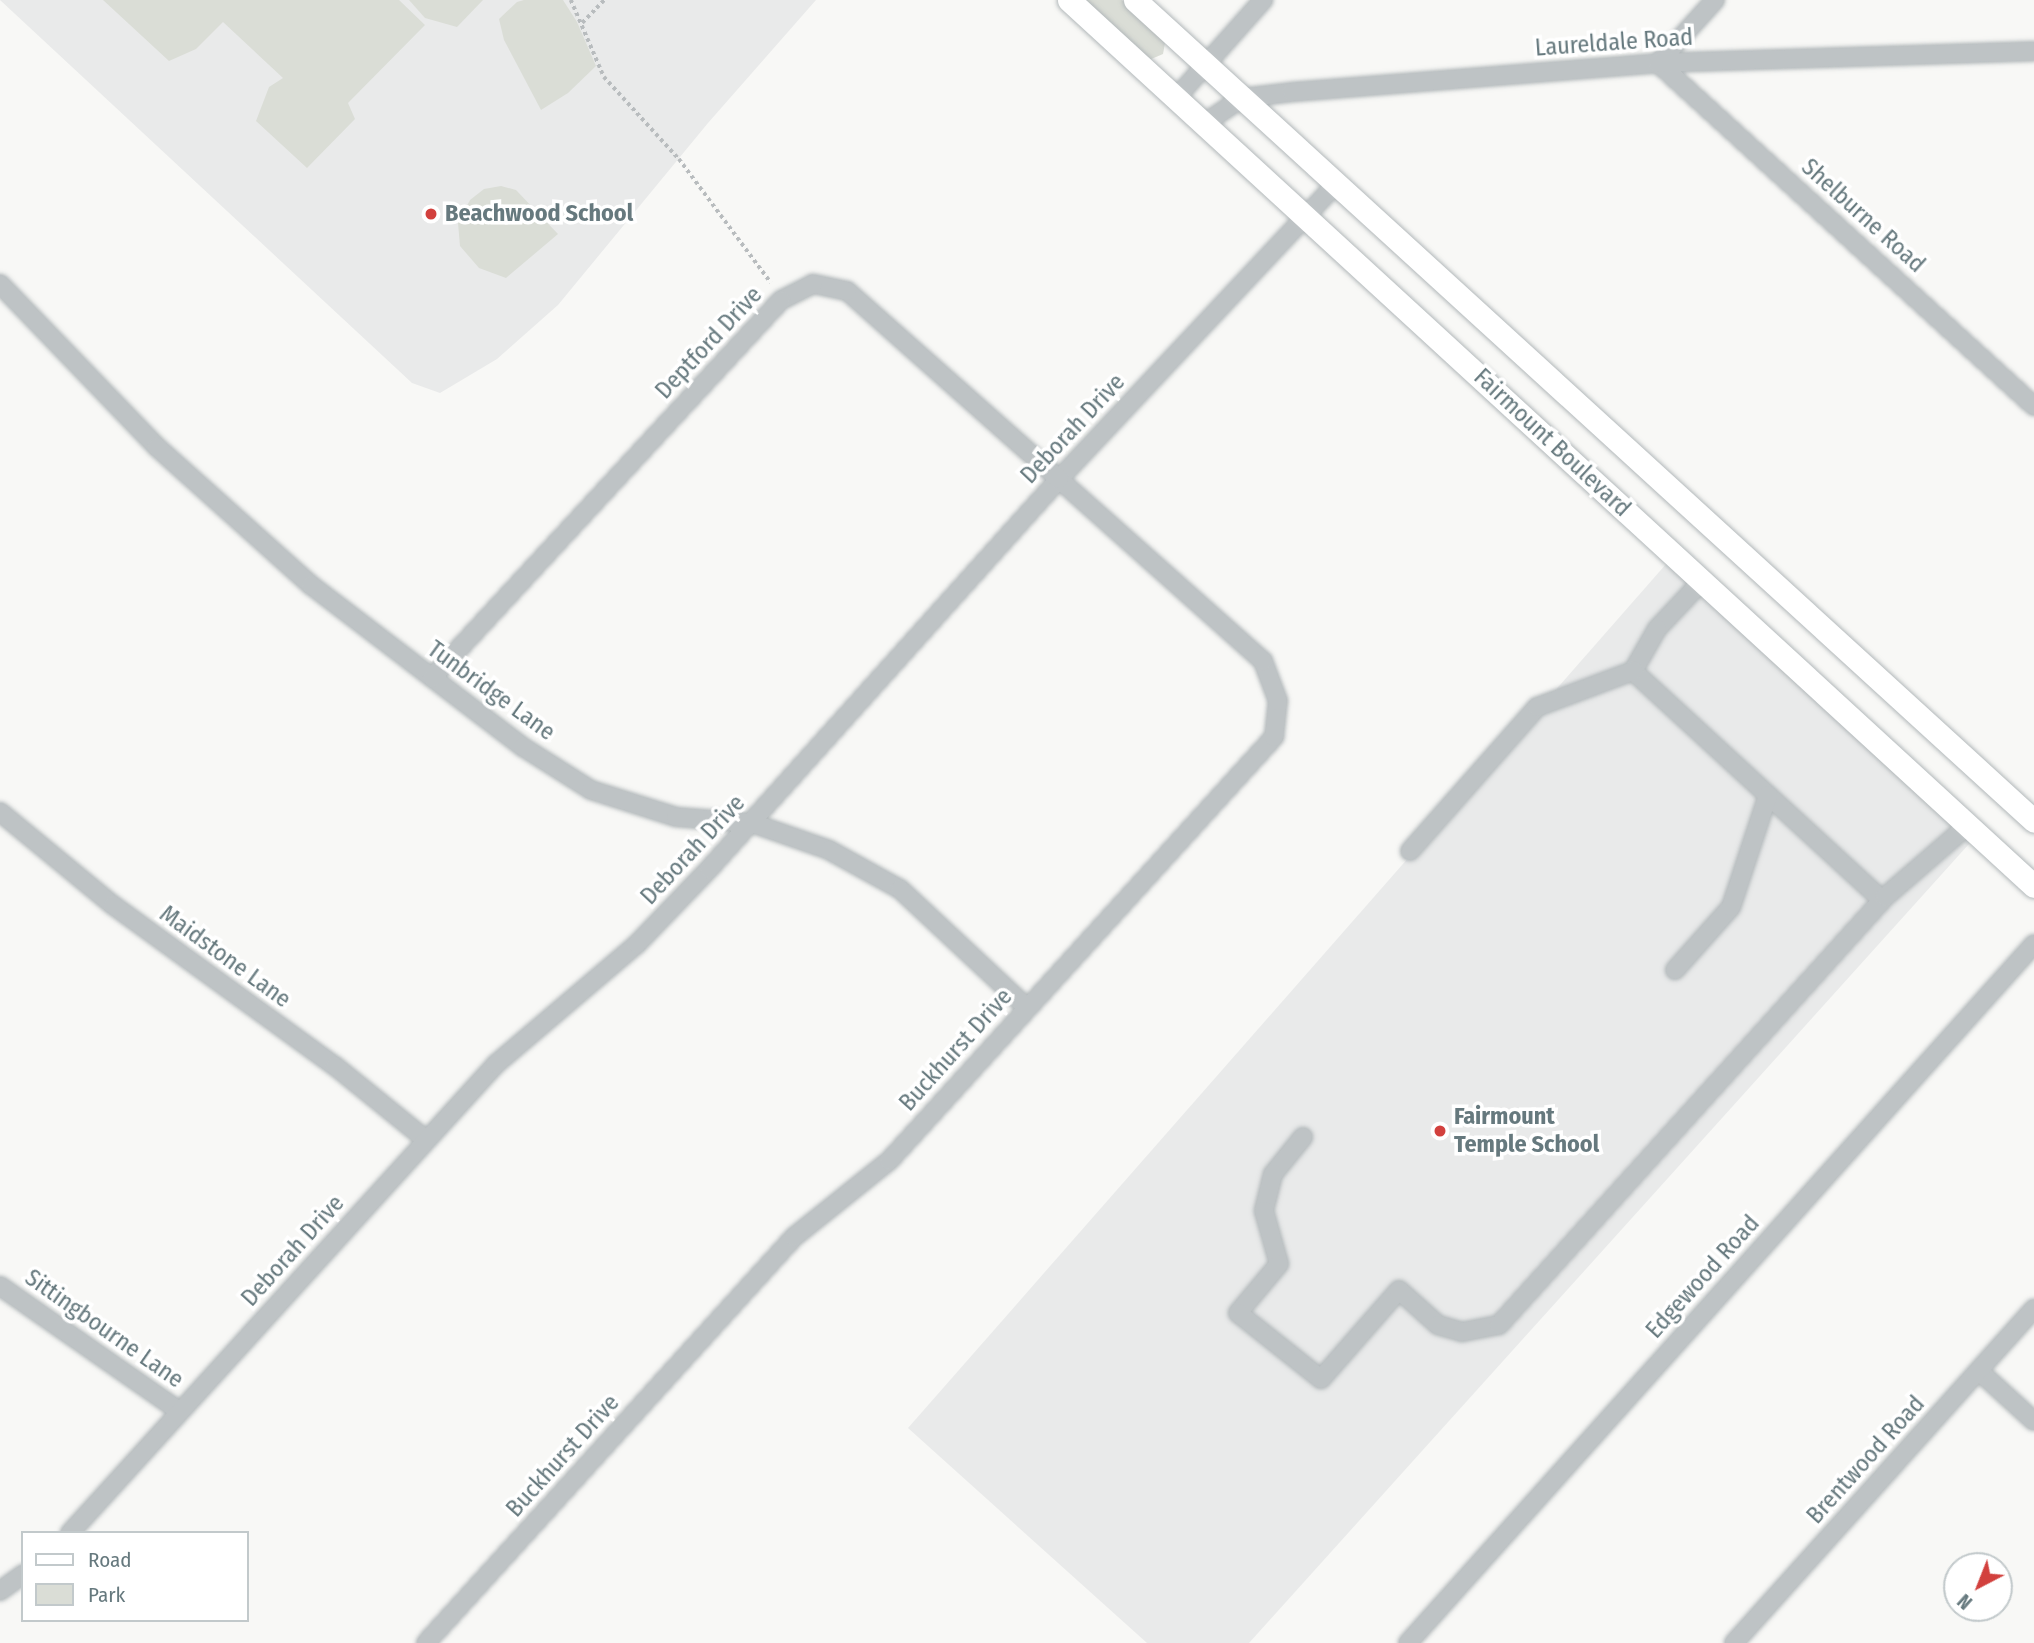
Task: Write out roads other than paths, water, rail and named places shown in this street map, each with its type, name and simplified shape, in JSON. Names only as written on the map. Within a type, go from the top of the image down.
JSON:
[{"type":"main road","name":"Fairmount Boulevard","points":[[1069,0],[1205,122],[2034,886]]},
{"type":"main road","name":"Fairmount Boulevard","points":[[1135,0],[2034,821]]},
{"type":"street","points":[[1177,97],[1262,0]]},
{"type":"street","points":[[1658,63],[1715,0]]},
{"type":"street","name":"Laureldale Road","points":[[1205,122],[1242,98],[1658,63],[2034,51]]},
{"type":"street","name":"Shelburne Road","points":[[1658,63],[2034,406]]},
{"type":"street","name":"Deborah Drive","points":[[72,1531],[425,1139],[496,1065],[637,944],[752,823],[1059,478],[1336,184]]},
{"type":"street","name":"Tunbridge Lane","points":[[0,284],[157,447],[311,585],[523,747],[591,790],[676,817],[752,823],[829,850],[900,890],[1027,1008]]},
{"type":"street","name":"Deptford Drive","points":[[432,678],[781,300],[813,284],[847,291],[1059,478]]},
{"type":"street","name":"Buckhurst Drive","points":[[426,1643],[794,1237],[889,1161],[1274,737],[1278,701],[1263,661],[1059,478]]},
{"type":"street","points":[[1410,851],[1537,707],[1633,671],[1657,629],[1702,581]]},
{"type":"street","points":[[1633,671],[1882,900]]},
{"type":"street","points":[[1675,970],[1731,907],[1768,795]]},
{"type":"street","name":"Maidstone Lane","points":[[0,812],[113,905],[335,1066],[425,1139]]},
{"type":"street","points":[[1303,1138],[1273,1174],[1264,1211],[1279,1264],[1238,1314],[1321,1379],[1399,1290],[1438,1325],[1462,1332],[1499,1325],[1882,900],[1968,825]]},
{"type":"street","name":"Edgewood Road","points":[[1408,1643],[2034,944]]},
{"type":"street","name":"Sittingbourne Lane","points":[[0,1286],[179,1411]]},
{"type":"street","name":"Brentwood Road","points":[[1734,1643],[2034,1309]]},
{"type":"street","points":[[1979,1371],[2034,1421]]},
{"type":"street","points":[[0,1591],[21,1575]]},
{"type":"place","name":"Beachwood School","points":[[431,214]]},
{"type":"place","name":"Fairmount Temple School","points":[[1440,1131]]}]
